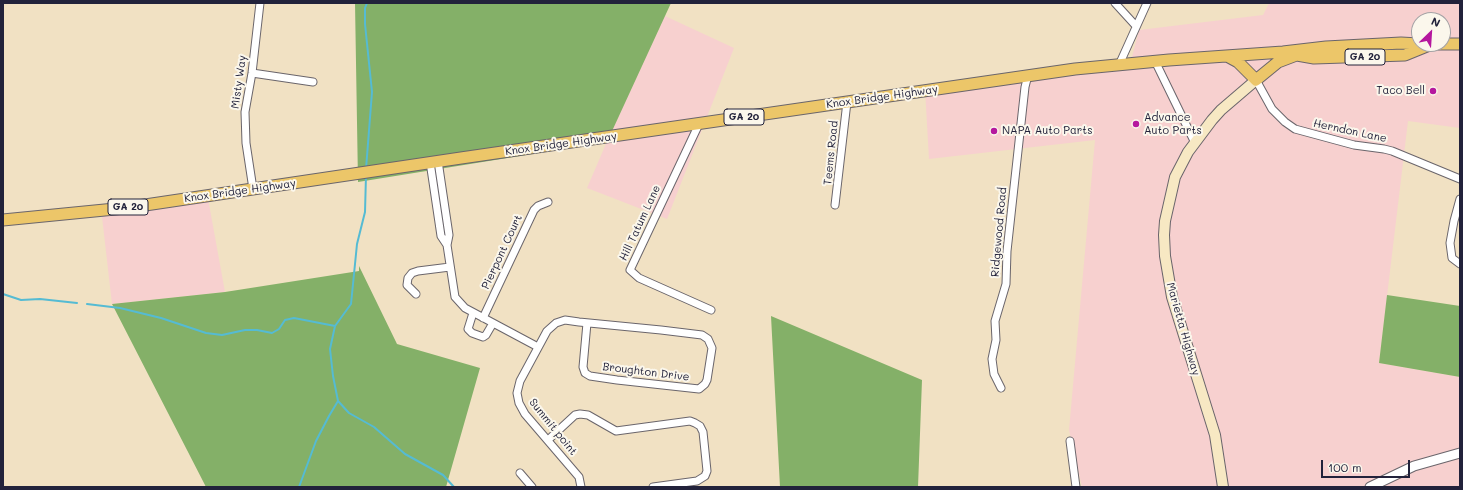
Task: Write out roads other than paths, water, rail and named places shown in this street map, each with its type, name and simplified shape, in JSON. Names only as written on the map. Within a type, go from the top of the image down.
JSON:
[{"type":"main road","name":"Marietta Highway","points":[[1119,65],[1326,47],[1411,44]]},
{"type":"main road","name":"Marietta Highway","points":[[1223,487],[1215,435],[1179,324],[1172,297],[1165,256],[1164,235],[1165,220],[1172,189],[1180,166],[1195,143],[1221,110],[1278,62],[1326,47]]},
{"type":"main road","name":"Marietta Highway","points":[[1297,55],[1314,58],[1406,56],[1414,52]]},
{"type":"main road","points":[[1227,56],[1238,62],[1256,80]]},
{"type":"main road","name":"Knox Bridge Highway","points":[[3,220],[106,210],[1028,75],[1119,65]]},
{"type":"street","name":"Misty Way","points":[[253,189],[246,143],[245,112],[252,73],[260,3]]},
{"type":"street","points":[[1115,3],[1136,26]]},
{"type":"street","points":[[1119,65],[1147,3]]},
{"type":"street","points":[[1155,61],[1195,143]]},
{"type":"street","points":[[252,73],[313,82]]},
{"type":"street","name":"Ridgewood Road","points":[[1001,388],[994,374],[992,359],[996,340],[995,321],[1006,284],[1008,244],[1025,87],[1028,75]]},
{"type":"street","name":"Herndon Lane","points":[[1256,80],[1272,109],[1284,122],[1295,129],[1354,145],[1392,151],[1460,179]]},
{"type":"street","name":"Teems Road","points":[[835,205],[848,102]]},
{"type":"street","name":"Hill Tatum Lane","points":[[699,124],[630,270],[639,278],[711,310]]},
{"type":"street","points":[[434,162],[440,231],[441,236],[447,245],[455,297],[465,308],[473,313],[538,347]]},
{"type":"street","points":[[1460,199],[1457,221],[1450,243],[1452,258],[1460,264]]},
{"type":"street","name":"Pierpont Court","points":[[483,318],[534,210],[538,206],[548,202]]},
{"type":"street","points":[[416,294],[408,285],[408,278],[412,274],[418,271],[450,267]]},
{"type":"street","points":[[473,313],[468,329],[472,333],[483,337],[486,335],[493,323]]},
{"type":"street","name":"Summit point","points":[[581,487],[579,477],[525,414],[519,403],[518,393],[520,381],[547,331],[556,323],[565,320],[587,323]]},
{"type":"street","name":"Broughton Drive","points":[[587,323],[702,335],[708,339],[712,348],[707,380],[699,389],[694,389],[590,376],[585,373],[583,367],[587,323]]},
{"type":"street","points":[[548,440],[575,415],[580,414],[588,415],[616,431],[690,421],[700,426],[703,432],[707,471],[704,476],[698,481],[653,487]]},
{"type":"street","points":[[1070,441],[1076,487]]},
{"type":"street","points":[[1370,487],[1414,466],[1460,453]]},
{"type":"street","points":[[520,473],[532,487]]},
{"type":"waterway","points":[[366,169],[372,92],[365,24],[365,8],[367,3]]},
{"type":"waterway","points":[[366,175],[365,212],[357,244],[351,304],[335,326],[330,349],[338,401],[349,413],[374,427],[405,454],[443,475],[454,487]]},
{"type":"waterway","points":[[3,294],[21,300],[40,299],[77,303]]},
{"type":"waterway","points":[[87,304],[120,308],[161,318],[206,333],[222,335],[245,330],[257,330],[272,333],[279,329],[285,320],[294,318],[335,326]]},
{"type":"waterway","points":[[299,487],[316,441],[338,401]]},
{"type":"place","name":"Taco Bell","points":[[1433,91]]},
{"type":"place","name":"Advance Auto Parts","points":[[1136,124]]},
{"type":"place","name":"NAPA Auto Parts","points":[[994,131]]}]
